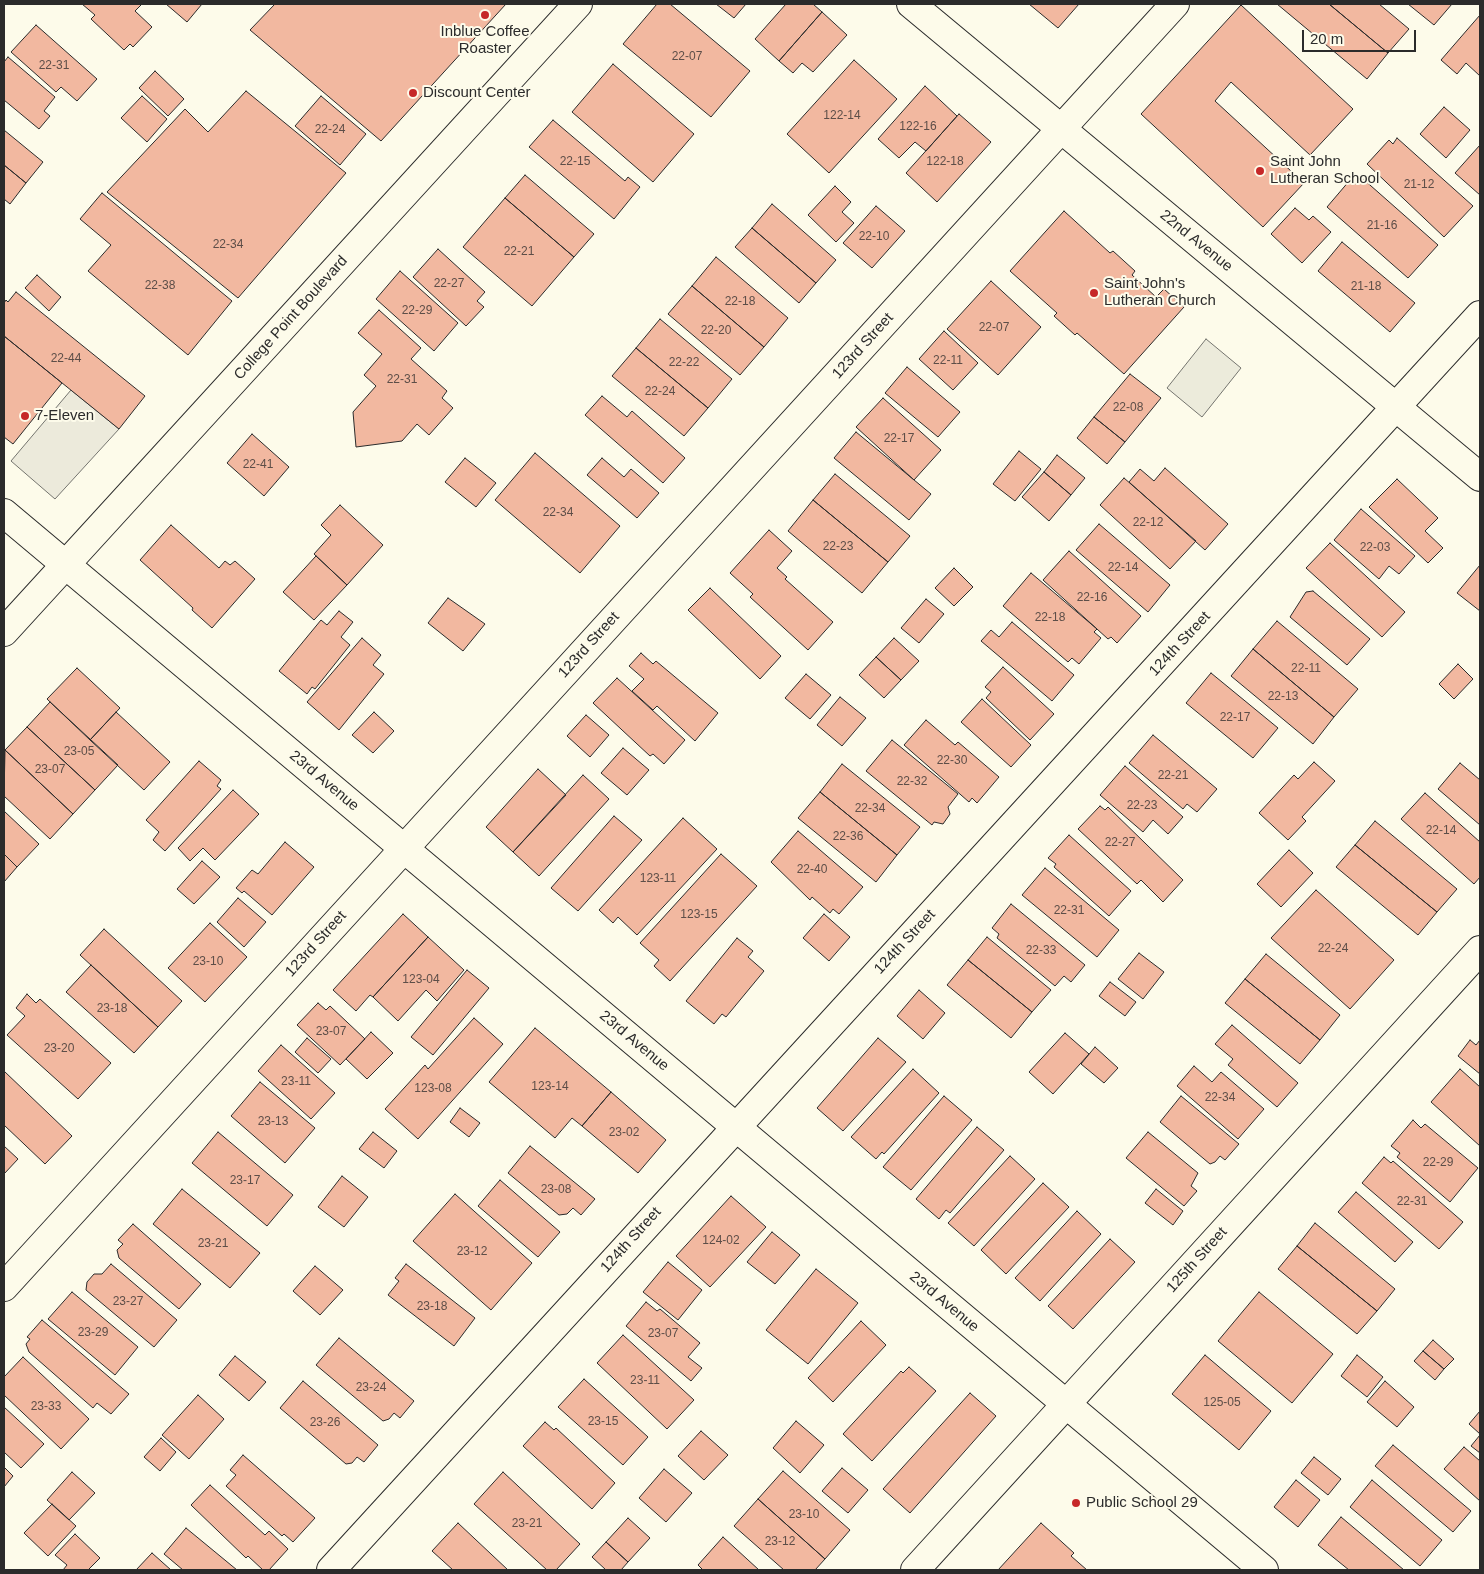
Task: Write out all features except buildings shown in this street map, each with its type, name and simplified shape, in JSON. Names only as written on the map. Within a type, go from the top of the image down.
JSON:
[{"type":"street","name":"College Point Boulevard","points":[[4,632],[578,4]]},
{"type":"street","name":"22nd Avenue","points":[[912,4],[1480,477]]},
{"type":"street","name":"123rd Street","points":[[4,1287],[1175,4]]},
{"type":"street","name":"124th Street","points":[[331,1570],[735,1126],[1480,315]]},
{"type":"street","name":"23rd Avenue","points":[[4,513],[1264,1570]]},
{"type":"street","name":"125th Street","points":[[915,1570],[1480,950]]},
{"type":"shaded area","points":[[1206,339],[1241,368],[1202,417],[1167,388]]},
{"type":"shaded area","points":[[71,390],[119,429],[55,499],[11,461]]},
{"type":"place","name":"Inblue Coffee Roaster","points":[[485,15]]},
{"type":"place","name":"Discount Center","points":[[413,93]]},
{"type":"place","name":"Saint John Lutheran School","points":[[1260,171]]},
{"type":"place","name":"Saint John's Lutheran Church","points":[[1094,293]]},
{"type":"place","name":"7-Eleven","points":[[25,416]]},
{"type":"place","name":"Public School 29","points":[[1076,1503]]}]
